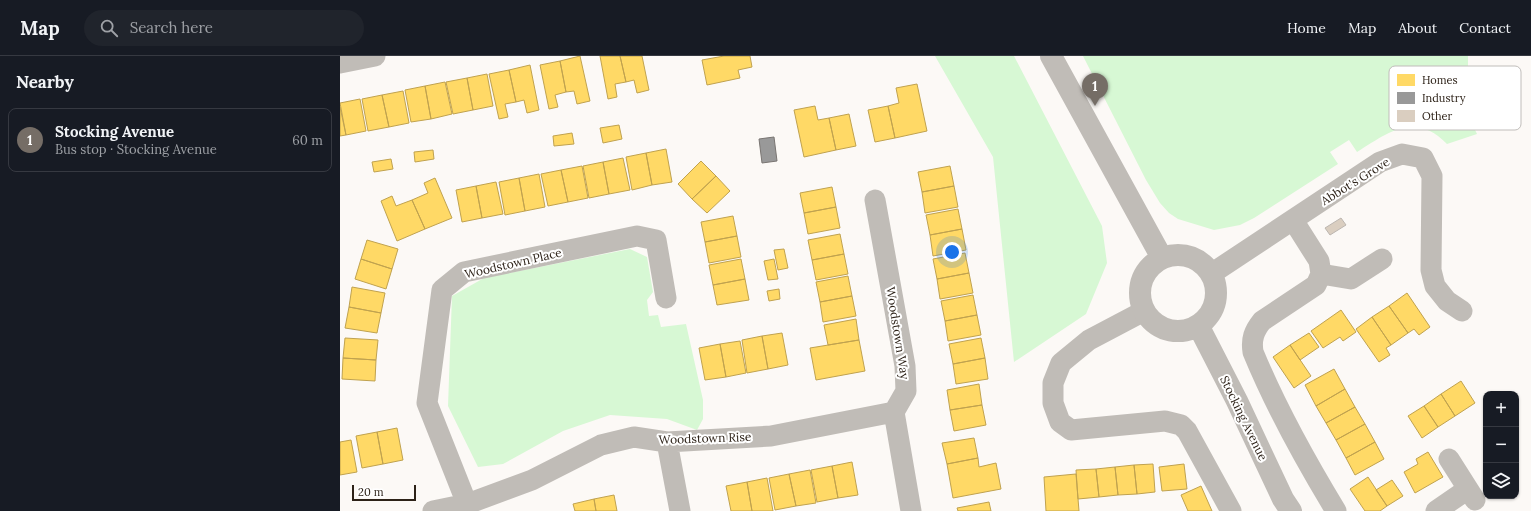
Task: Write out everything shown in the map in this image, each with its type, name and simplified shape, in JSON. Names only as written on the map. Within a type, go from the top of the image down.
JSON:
[{"type":"street","points":[[340,63],[375,56]]},
{"type":"street","points":[[1051,56],[1162,258]]},
{"type":"street","name":"Abbot's Grove","points":[[1211,274],[1380,162],[1402,154],[1423,158],[1432,176],[1431,270],[1435,286],[1447,301],[1462,311]]},
{"type":"street","name":"Woodstown Way","points":[[875,200],[905,366],[906,391],[894,412]]},
{"type":"street","points":[[1293,220],[1319,261],[1321,274],[1316,285],[1262,321],[1256,328],[1253,336],[1253,352],[1276,403],[1319,483],[1336,511]]},
{"type":"street","name":"Woodstown Place","points":[[467,504],[427,403],[442,290],[464,272],[637,236],[656,240],[666,298]]},
{"type":"street","points":[[1173,255],[1185,255],[1196,259],[1206,267],[1211,274],[1216,287],[1216,298],[1213,309],[1207,318],[1198,326],[1187,330],[1174,331],[1162,328],[1152,321],[1144,311],[1140,299],[1140,287],[1144,275],[1152,265],[1162,258],[1173,255]]},
{"type":"street","points":[[1321,274],[1351,279],[1382,259]]},
{"type":"street","points":[[1144,311],[1089,340],[1061,363],[1053,383],[1053,403],[1060,422],[1071,430],[1165,421],[1181,425],[1187,431],[1231,511]]},
{"type":"street","name":"Stocking Avenue","points":[[1198,326],[1237,401],[1283,499],[1291,511]]},
{"type":"street","points":[[894,412],[911,511]]},
{"type":"street","name":"Woodstown Rise","points":[[432,511],[467,504],[532,480],[601,445],[634,437],[667,442],[771,436],[894,412]]},
{"type":"street","points":[[667,442],[680,511]]},
{"type":"street","points":[[1436,511],[1472,494],[1449,459]]},
{"type":"green space","points":[[935,56],[1014,56],[1102,226],[1107,263],[1086,314],[1014,362],[993,157]]},
{"type":"green space","points":[[1083,56],[1468,56],[1468,66],[1389,66],[1389,130],[1396,130],[1357,152],[1349,140],[1330,152],[1338,164],[1254,218],[1240,225],[1214,230],[1178,219],[1169,213],[1160,203],[1146,180]]},
{"type":"green space","points":[[1426,130],[1475,130],[1477,134],[1447,144],[1435,134]]},
{"type":"green space","points":[[630,249],[647,257],[653,292],[647,300],[649,316],[658,315],[661,327],[686,324],[703,400],[703,419],[697,430],[667,419],[610,415],[563,431],[503,464],[478,467],[448,406],[452,296],[484,278]]},
{"type":"building: Homes","points":[[580,56],[590,101],[577,104],[574,91],[566,92],[560,61]]},
{"type":"building: Homes","points":[[600,56],[620,56],[626,82],[615,84],[617,97],[608,99]]},
{"type":"building: Homes","points":[[620,56],[642,56],[649,90],[637,93],[634,80],[626,82]]},
{"type":"building: Homes","points":[[724,56],[750,56],[752,67],[738,70],[740,78],[707,85],[702,60]]},
{"type":"building: Homes","points":[[560,61],[566,92],[555,95],[558,107],[549,109],[540,65]]},
{"type":"building: Homes","points":[[530,65],[539,110],[527,113],[524,100],[516,102],[509,70]]},
{"type":"building: Homes","points":[[509,70],[516,102],[505,104],[508,117],[499,119],[489,74]]},
{"type":"building: Homes","points":[[487,74],[493,106],[473,110],[467,78]]},
{"type":"building: Homes","points":[[467,78],[473,110],[453,114],[446,82]]},
{"type":"building: Homes","points":[[445,82],[452,114],[431,119],[425,86]]},
{"type":"building: Homes","points":[[917,84],[927,131],[895,138],[888,106],[899,103],[896,88]]},
{"type":"building: Homes","points":[[425,86],[431,119],[411,122],[405,90]]},
{"type":"building: Homes","points":[[403,91],[409,123],[389,127],[382,95]]},
{"type":"building: Homes","points":[[382,95],[389,127],[368,131],[362,99]]},
{"type":"building: Homes","points":[[360,99],[366,131],[346,135],[340,103]]},
{"type":"building: Homes","points":[[815,106],[818,120],[829,118],[836,150],[804,157],[794,110]]},
{"type":"building: Homes","points":[[888,106],[895,138],[875,142],[868,110]]},
{"type":"building: Homes","points":[[340,107],[346,135],[340,136]]},
{"type":"building: Homes","points":[[849,114],[856,146],[836,150],[829,118]]},
{"type":"building: Homes","points":[[619,125],[622,139],[603,143],[600,128]]},
{"type":"building: Homes","points":[[572,133],[574,144],[554,146],[553,136]]},
{"type":"building: Homes","points":[[666,149],[672,182],[652,185],[646,153]]},
{"type":"building: Homes","points":[[433,150],[434,159],[415,162],[414,152]]},
{"type":"building: Homes","points":[[646,153],[652,185],[632,190],[626,157]]},
{"type":"building: Homes","points":[[623,158],[630,190],[609,194],[603,162]]},
{"type":"building: Homes","points":[[391,159],[393,169],[374,172],[372,162]]},
{"type":"building: Homes","points":[[701,161],[716,176],[692,199],[678,184]]},
{"type":"building: Homes","points":[[603,162],[609,194],[589,198],[583,166]]},
{"type":"building: Homes","points":[[582,166],[588,198],[568,202],[561,170]]},
{"type":"building: Homes","points":[[950,166],[954,186],[922,192],[918,172]]},
{"type":"building: Homes","points":[[561,170],[568,202],[548,206],[541,174]]},
{"type":"building: Homes","points":[[539,174],[545,207],[525,211],[519,178]]},
{"type":"building: Homes","points":[[716,176],[730,191],[707,213],[692,199]]},
{"type":"building: Homes","points":[[435,178],[452,218],[425,229],[412,200],[428,193],[424,183]]},
{"type":"building: Homes","points":[[519,178],[525,211],[505,215],[499,182]]},
{"type":"building: Homes","points":[[496,182],[503,214],[482,218],[476,186]]},
{"type":"building: Homes","points":[[476,186],[482,218],[462,222],[456,190]]},
{"type":"building: Homes","points":[[954,186],[958,207],[925,213],[922,192]]},
{"type":"building: Homes","points":[[832,187],[836,207],[804,213],[800,193]]},
{"type":"building: Homes","points":[[392,196],[396,206],[412,200],[425,229],[397,241],[381,201]]},
{"type":"building: Homes","points":[[836,207],[840,228],[808,234],[804,213]]},
{"type":"building: Homes","points":[[958,209],[962,229],[930,235],[926,215]]},
{"type":"building: Homes","points":[[733,216],[737,236],[705,242],[701,222]]},
{"type":"building: Homes","points":[[962,229],[966,250],[933,256],[930,235]]},
{"type":"building: Homes","points":[[840,234],[844,254],[812,260],[808,240]]},
{"type":"building: Homes","points":[[737,236],[741,257],[709,263],[705,242]]},
{"type":"building: Homes","points":[[367,240],[398,249],[392,269],[361,259]]},
{"type":"building: Homes","points":[[784,249],[788,268],[778,270],[774,250]]},
{"type":"building: Homes","points":[[965,253],[969,273],[937,279],[933,259]]},
{"type":"building: Homes","points":[[844,254],[848,274],[816,280],[812,260]]},
{"type":"building: Homes","points":[[361,259],[392,269],[386,289],[355,279]]},
{"type":"building: Homes","points":[[741,259],[745,279],[713,285],[709,265]]},
{"type":"building: Homes","points":[[774,259],[778,279],[768,280],[764,261]]},
{"type":"building: Homes","points":[[969,273],[973,293],[940,299],[937,279]]},
{"type":"building: Homes","points":[[848,276],[852,296],[820,302],[816,282]]},
{"type":"building: Homes","points":[[745,279],[749,300],[717,305],[713,285]]},
{"type":"building: Homes","points":[[352,287],[385,293],[381,313],[349,307]]},
{"type":"building: Homes","points":[[779,289],[780,299],[769,301],[767,291]]},
{"type":"building: Homes","points":[[1407,293],[1430,327],[1419,335],[1414,329],[1408,333],[1389,306]]},
{"type":"building: Homes","points":[[973,295],[977,315],[945,321],[941,301]]},
{"type":"building: Homes","points":[[852,296],[856,316],[823,322],[820,302]]},
{"type":"building: Homes","points":[[1389,306],[1408,333],[1391,345],[1372,317]]},
{"type":"building: Homes","points":[[349,307],[381,313],[377,333],[345,328]]},
{"type":"building: Homes","points":[[1341,310],[1356,332],[1343,341],[1340,337],[1323,348],[1311,331]]},
{"type":"building: Homes","points":[[977,315],[981,335],[948,341],[945,321]]},
{"type":"building: Homes","points":[[1372,317],[1391,345],[1386,348],[1390,355],[1379,362],[1356,329]]},
{"type":"building: Homes","points":[[856,319],[859,340],[828,345],[824,325]]},
{"type":"building: Homes","points":[[782,333],[788,365],[768,369],[762,336]]},
{"type":"building: Homes","points":[[1309,333],[1319,347],[1300,360],[1290,345]]},
{"type":"building: Homes","points":[[762,336],[768,369],[747,373],[742,340]]},
{"type":"building: Homes","points":[[345,338],[378,340],[376,360],[343,358]]},
{"type":"building: Homes","points":[[981,338],[985,358],[953,364],[949,344]]},
{"type":"building: Homes","points":[[859,340],[865,371],[816,380],[810,348]]},
{"type":"building: Homes","points":[[740,341],[746,373],[726,377],[720,344]]},
{"type":"building: Homes","points":[[720,344],[726,377],[705,380],[699,348]]},
{"type":"building: Homes","points":[[1290,345],[1311,376],[1294,388],[1273,357]]},
{"type":"building: Homes","points":[[343,358],[376,360],[375,381],[342,379]]},
{"type":"building: Homes","points":[[985,358],[988,379],[956,384],[953,364]]},
{"type":"building: Homes","points":[[1334,369],[1345,389],[1316,406],[1305,385]]},
{"type":"building: Homes","points":[[1461,381],[1475,403],[1455,416],[1441,394]]},
{"type":"building: Homes","points":[[979,384],[982,405],[950,410],[947,390]]},
{"type":"building: Homes","points":[[1345,389],[1355,407],[1326,423],[1316,406]]},
{"type":"building: Homes","points":[[1441,394],[1455,416],[1438,427],[1424,406]]},
{"type":"building: Homes","points":[[982,405],[986,425],[954,431],[950,410]]},
{"type":"building: Homes","points":[[1424,406],[1438,427],[1422,438],[1408,416]]},
{"type":"building: Homes","points":[[1355,407],[1365,424],[1336,440],[1326,423]]},
{"type":"building: Homes","points":[[1365,424],[1375,442],[1346,458],[1336,440]]},
{"type":"building: Homes","points":[[397,428],[403,460],[383,464],[377,432]]},
{"type":"building: Homes","points":[[377,432],[383,464],[362,468],[356,436]]},
{"type":"building: Homes","points":[[974,438],[978,458],[947,464],[942,443]]},
{"type":"building: Homes","points":[[351,440],[357,472],[340,475],[340,442]]},
{"type":"building: Homes","points":[[1375,442],[1384,459],[1355,475],[1346,458]]},
{"type":"building: Homes","points":[[1428,452],[1443,477],[1415,493],[1404,472],[1418,464],[1416,459]]},
{"type":"building: Homes","points":[[978,458],[979,467],[996,463],[1001,489],[953,498],[947,464]]},
{"type":"building: Homes","points":[[852,462],[858,495],[838,498],[832,466]]},
{"type":"building: Homes","points":[[1153,464],[1155,492],[1137,494],[1134,465]]},
{"type":"building: Homes","points":[[1184,464],[1187,489],[1162,491],[1159,467]]},
{"type":"building: Homes","points":[[1134,465],[1137,494],[1118,495],[1115,467]]},
{"type":"building: Homes","points":[[832,466],[838,498],[817,502],[811,470]]},
{"type":"building: Homes","points":[[1115,467],[1118,495],[1099,497],[1096,469]]},
{"type":"building: Homes","points":[[1096,469],[1099,497],[1078,499],[1076,470]]},
{"type":"building: Homes","points":[[810,470],[816,503],[796,506],[789,474]]},
{"type":"building: Homes","points":[[789,474],[796,506],[775,510],[769,478]]},
{"type":"building: Homes","points":[[1076,474],[1079,511],[1046,511],[1044,477]]},
{"type":"building: Homes","points":[[1368,477],[1387,506],[1380,511],[1365,511],[1350,489]]},
{"type":"building: Homes","points":[[767,478],[773,511],[752,511],[747,482]]},
{"type":"building: Homes","points":[[1392,480],[1403,496],[1387,506],[1376,490]]},
{"type":"building: Homes","points":[[747,482],[752,511],[731,511],[726,486]]},
{"type":"building: Homes","points":[[1201,486],[1212,511],[1188,511],[1181,495]]},
{"type":"building: Homes","points":[[614,495],[617,511],[596,511],[594,499]]},
{"type":"building: Homes","points":[[594,499],[596,511],[575,511],[573,504]]},
{"type":"building: Homes","points":[[989,502],[991,511],[958,511],[957,508]]},
{"type":"building: Industry","points":[[774,137],[777,161],[762,163],[759,139]]},
{"type":"building: Other","points":[[1341,218],[1346,225],[1330,235],[1325,228]]},
{"type":"place","name":"Stocking Avenue","points":[[1095,106]]}]
